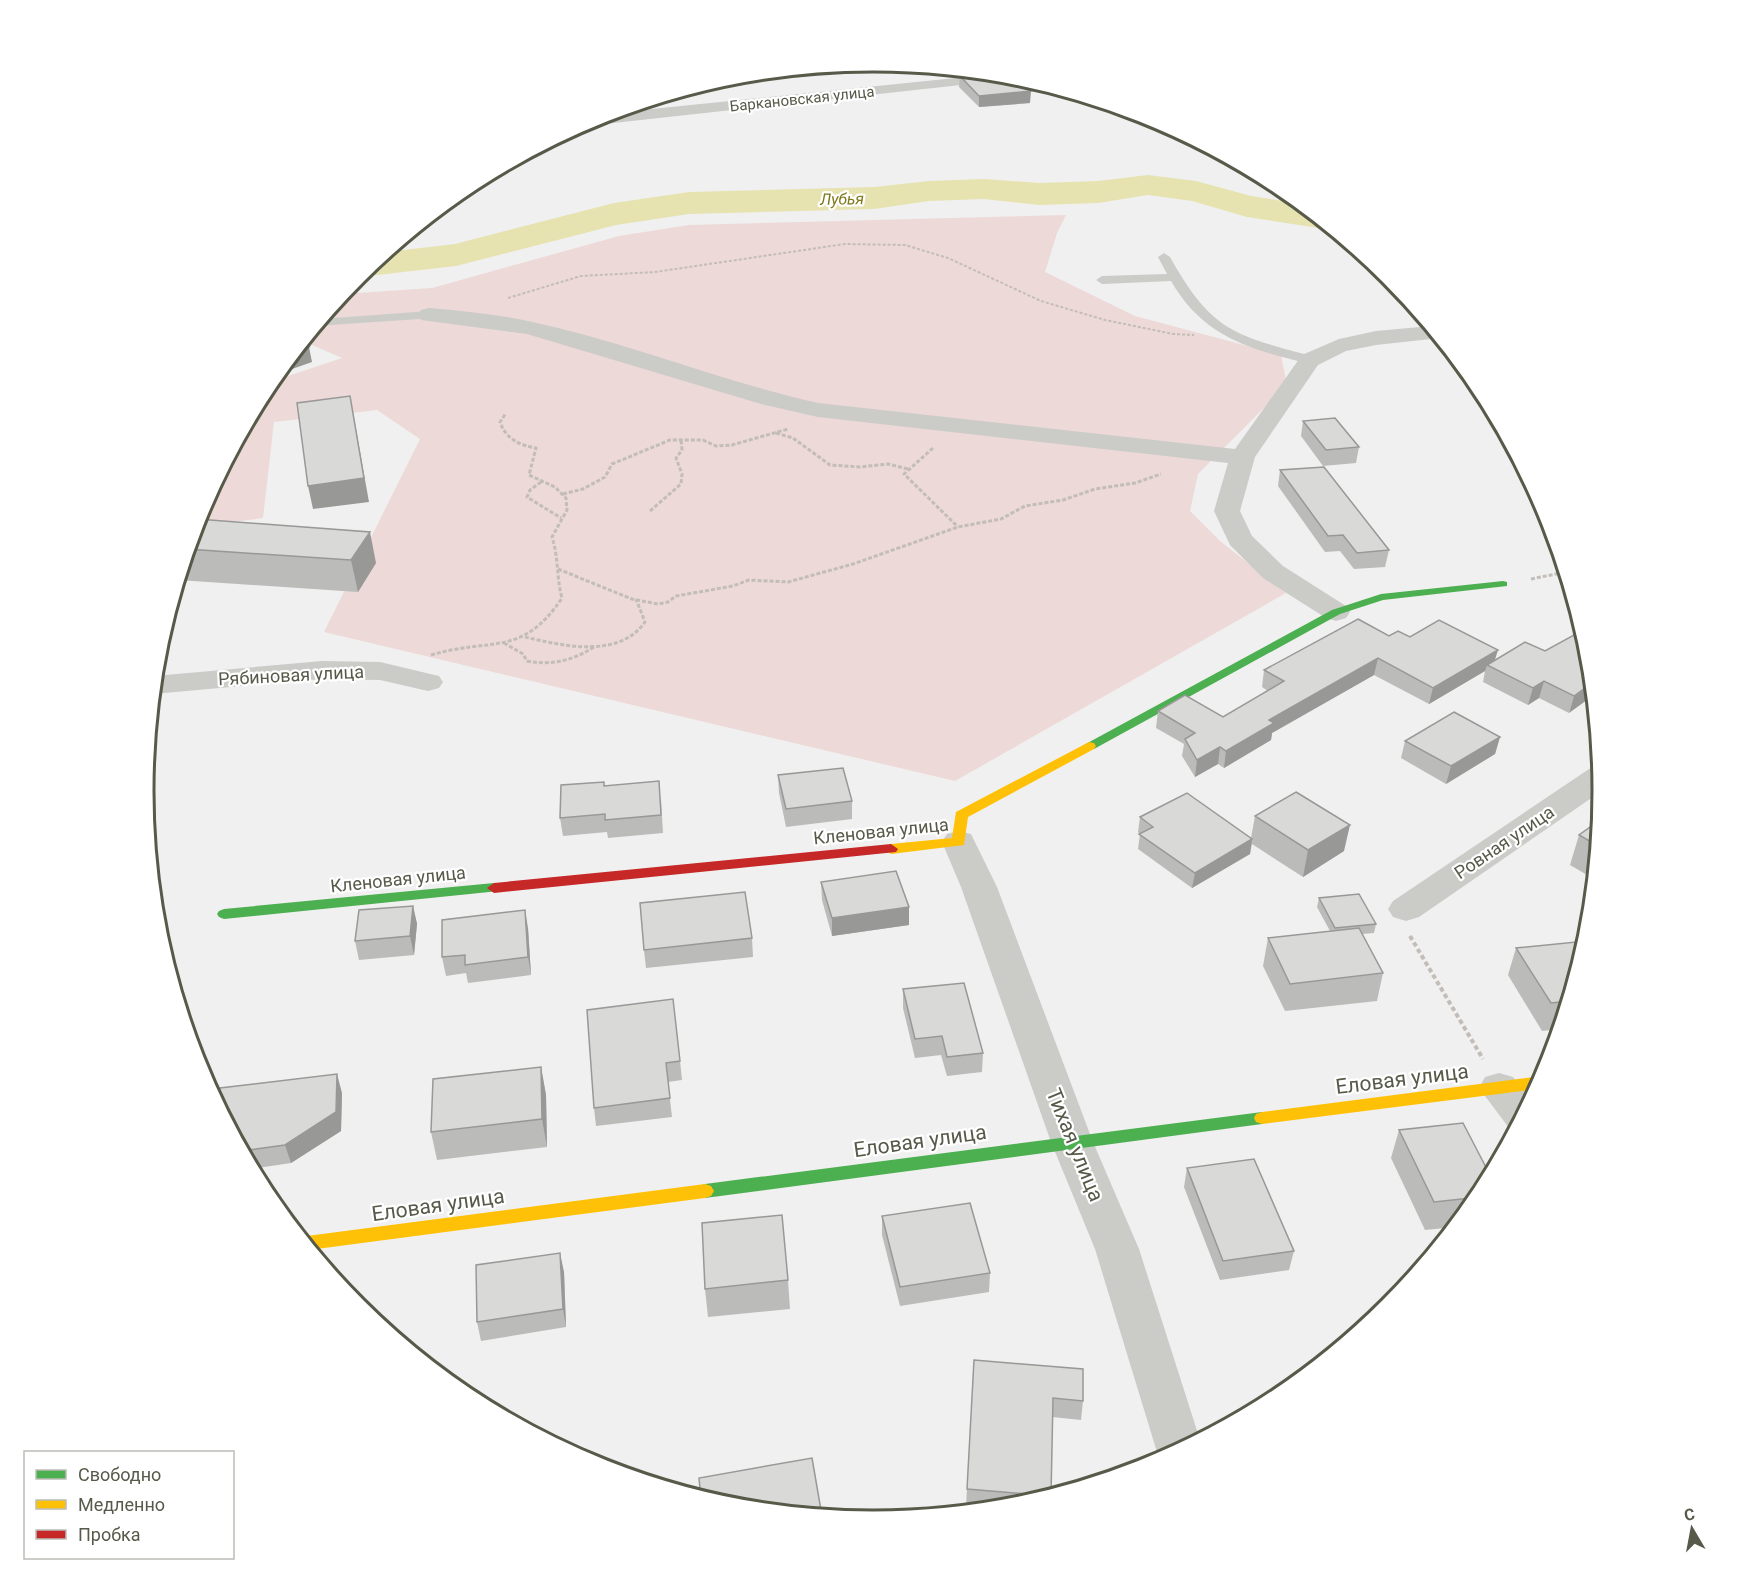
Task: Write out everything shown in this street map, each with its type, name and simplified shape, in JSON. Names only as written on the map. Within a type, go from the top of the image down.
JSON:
[{"type":"street","name":"Баркановская улица","points":[[624,117],[979,80]]},
{"type":"street","points":[[429,315],[466,316],[533,327],[771,401],[820,410],[1242,457]]},
{"type":"street","points":[[1336,612],[1273,572],[1240,539],[1227,511],[1242,457],[1310,360],[1339,346],[1427,333]]},
{"type":"street","name":"Кленовая улица","points":[[224,914],[959,842],[961,815],[1336,612],[1381,597],[1503,584]]},
{"type":"street","name":"Рябиновая улица","points":[[162,684],[322,670],[380,670],[428,682]]},
{"type":"street","name":"Ровная улица","points":[[1406,909],[1592,782]]},
{"type":"street","name":"Тихая улица","points":[[959,842],[979,887],[1072,1142],[1117,1249],[1177,1443]]},
{"type":"street","name":"Еловая улица","points":[[313,1243],[1072,1142],[1511,1102],[1526,1092]]},
{"type":"lane","points":[[1164,257],[1194,306],[1214,326],[1243,341],[1310,360]]},
{"type":"lane","points":[[1102,280],[1176,277]]},
{"type":"lane","points":[[328,322],[429,315]]},
{"type":"path","points":[[466,316],[499,300],[580,276],[655,272],[845,244],[905,245],[948,258],[1052,304],[1105,320],[1173,334],[1197,335]]},
{"type":"path","points":[[562,494],[583,489],[605,477],[612,464],[670,440],[703,440],[716,446],[732,445],[803,424],[820,410]]},
{"type":"path","points":[[442,651],[504,643],[524,637],[556,610],[562,598],[558,569],[559,558],[552,537],[567,510],[566,498],[555,487],[529,475],[536,448],[520,445],[507,436],[500,422],[506,413]]},
{"type":"path","points":[[946,424],[942,437],[904,474],[942,514],[958,527]]},
{"type":"path","points":[[776,432],[793,438],[830,465],[860,467],[888,464],[908,469]]},
{"type":"path","points":[[650,511],[681,484],[682,474],[676,458],[682,450],[679,442],[681,440]]},
{"type":"path","points":[[558,569],[636,599],[663,604],[672,602],[676,596],[733,586],[749,580],[788,582],[853,564],[958,527],[1001,519],[1025,506],[1063,500],[1095,489],[1135,483],[1171,472]]},
{"type":"path","points":[[542,481],[530,490],[527,497],[561,518]]},
{"type":"path","points":[[1503,584],[1558,573]]},
{"type":"path","points":[[524,637],[577,648],[594,647],[632,637],[642,629],[645,622],[639,612],[636,599]]},
{"type":"path","points":[[504,643],[523,654],[527,661],[535,663],[553,663],[586,653],[594,647]]},
{"type":"path","points":[[1406,909],[1410,937],[1511,1102]]},
{"type":"shaded area","points":[[1066,215],[1057,233],[1045,272],[1135,316],[1281,355],[1287,385],[1198,474],[1190,511],[1220,541],[1286,593],[955,781],[324,632],[420,439],[377,410],[274,422],[263,518],[204,526],[228,473],[250,432],[286,377],[342,358],[310,344],[354,293],[432,288],[619,236],[689,225]]},
{"type":"building","points":[[961,78],[1031,91],[979,96]]},
{"type":"building","points":[[350,396],[364,478],[308,486],[297,403]]},
{"type":"building","points":[[1335,418],[1359,447],[1326,450],[1303,421]]},
{"type":"building","points":[[1324,467],[1389,550],[1357,553],[1343,535],[1328,536],[1280,470]]},
{"type":"building","points":[[207,520],[370,532],[351,560],[196,550]]},
{"type":"building","points":[[1358,619],[1389,636],[1398,631],[1410,637],[1439,620],[1498,650],[1433,688],[1378,658],[1269,720],[1274,723],[1226,751],[1220,747],[1197,760],[1185,739],[1195,733],[1158,711],[1185,695],[1223,717],[1284,681],[1264,670]]},
{"type":"building","points":[[1575,634],[1585,688],[1574,696],[1544,681],[1533,688],[1487,665],[1525,642],[1545,651]]},
{"type":"building","points":[[1454,712],[1500,737],[1451,766],[1405,741]]},
{"type":"building","points":[[843,768],[852,801],[786,809],[778,775]]},
{"type":"building","points":[[659,781],[661,815],[605,820],[605,814],[560,818],[561,785],[604,782],[604,786]]},
{"type":"building","points":[[1296,792],[1350,825],[1308,850],[1255,816]]},
{"type":"building","points":[[1187,793],[1252,839],[1195,873],[1139,834],[1153,827],[1140,817]]},
{"type":"building","points":[[1591,826],[1591,842],[1579,835]]},
{"type":"building","points":[[896,871],[909,907],[832,918],[821,882]]},
{"type":"building","points":[[745,892],[752,938],[644,950],[640,903]]},
{"type":"building","points":[[1359,894],[1376,924],[1335,928],[1319,898]]},
{"type":"building","points":[[413,906],[410,936],[355,941],[359,910]]},
{"type":"building","points":[[525,910],[528,957],[465,965],[465,955],[442,957],[442,920]]},
{"type":"building","points":[[1359,928],[1383,973],[1290,984],[1268,938]]},
{"type":"building","points":[[1577,942],[1561,1002],[1551,1003],[1516,948]]},
{"type":"building","points":[[964,983],[983,1053],[947,1057],[942,1036],[915,1039],[903,989]]},
{"type":"building","points":[[673,999],[680,1061],[666,1063],[670,1098],[594,1108],[587,1010]]},
{"type":"building","points":[[541,1067],[542,1119],[431,1132],[433,1079]]},
{"type":"building","points":[[337,1074],[336,1112],[285,1145],[249,1150],[228,1110],[219,1090],[220,1088]]},
{"type":"building","points":[[1463,1123],[1486,1167],[1466,1199],[1434,1202],[1399,1130]]},
{"type":"building","points":[[1254,1159],[1294,1251],[1223,1261],[1187,1168]]},
{"type":"building","points":[[970,1203],[990,1273],[900,1287],[882,1216]]},
{"type":"building","points":[[782,1215],[788,1280],[705,1289],[702,1223]]},
{"type":"building","points":[[560,1253],[563,1309],[477,1322],[476,1265]]},
{"type":"building","points":[[974,1360],[1083,1369],[1083,1401],[1053,1398],[1051,1488],[1026,1494],[967,1489]]},
{"type":"building","points":[[812,1458],[821,1509],[779,1505],[700,1489],[699,1478]]},
{"type":"waterway","name":"Лубья","points":[[386,263],[456,255],[614,214],[689,203],[874,198],[929,191],[984,189],[1040,194],[1098,192],[1148,185],[1196,191],[1247,206],[1302,215]]},
{"type":"traffic: fast","points":[[1089,746],[1336,612],[1381,597],[1503,584]]},
{"type":"traffic: fast","points":[[224,914],[494,888]]},
{"type":"traffic: fast","points":[[705,1191],[1262,1118]]},
{"type":"traffic: slow","points":[[891,849],[959,842],[961,815],[1089,746]]},
{"type":"traffic: slow","points":[[1262,1118],[1530,1084]]},
{"type":"traffic: slow","points":[[312,1242],[705,1191]]},
{"type":"traffic: jam","points":[[494,888],[891,849]]}]
